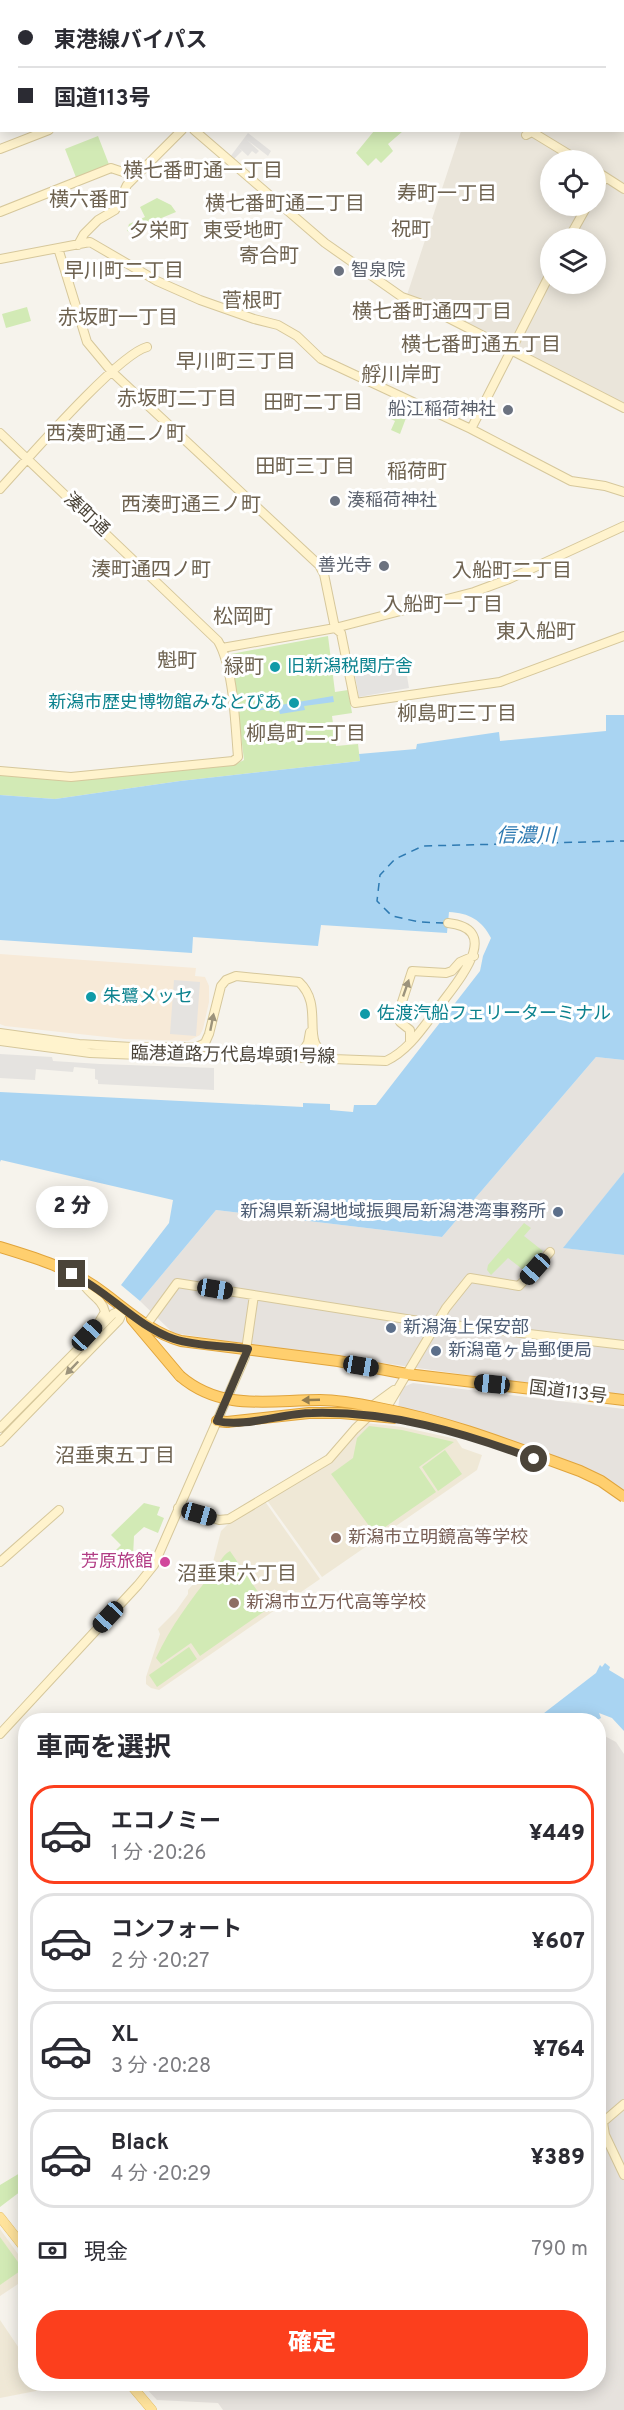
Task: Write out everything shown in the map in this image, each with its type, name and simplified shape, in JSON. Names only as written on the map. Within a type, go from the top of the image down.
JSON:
[{"type":"highway","name":"国道113号","points":[[0,1247],[43,1260],[80,1278],[160,1333],[181,1341],[338,1361],[407,1374],[624,1400]]},
{"type":"highway","points":[[124,1309],[180,1376],[204,1392],[232,1401],[256,1403],[332,1400],[417,1416],[580,1471],[601,1481],[624,1497]]},
{"type":"highway","points":[[222,1422],[309,1413],[352,1413],[416,1422],[512,1450],[579,1476],[599,1486],[624,1505]]},
{"type":"main road","points":[[0,2217],[18,2240]]},
{"type":"main road","points":[[136,2391],[152,2410]]},
{"type":"street","points":[[0,149],[44,132]]},
{"type":"street","points":[[78,244],[98,220],[115,210],[127,185],[180,132]]},
{"type":"street","points":[[196,132],[312,233],[363,272],[402,297],[419,303],[624,408]]},
{"type":"street","points":[[526,135],[532,132],[562,150]]},
{"type":"street","points":[[0,212],[111,168],[135,176]]},
{"type":"street","points":[[606,178],[624,189]]},
{"type":"street","points":[[0,259],[90,242],[157,281],[200,300],[278,325],[297,336],[321,359],[471,429],[571,481],[605,486],[624,492]]},
{"type":"street","points":[[58,248],[87,342],[112,372],[319,565],[324,574],[335,628],[341,633],[355,703],[500,682],[624,636]]},
{"type":"street","points":[[471,429],[540,293]]},
{"type":"street","points":[[0,489],[112,372],[140,349],[147,347]]},
{"type":"street","name":"湊町通","points":[[0,433],[213,634],[222,648]]},
{"type":"street","points":[[0,771],[81,776],[233,761],[238,757],[236,726],[222,648],[335,628],[483,589],[624,526]]},
{"type":"street","points":[[344,1059],[386,1061],[399,1055],[468,969],[474,956],[475,945],[470,932],[461,924],[448,923]]},
{"type":"street","points":[[410,1041],[410,1030],[400,1022],[402,1002],[412,971],[446,973],[452,971],[460,962],[474,956]]},
{"type":"street","name":"臨港道路万代島埠頭1号線","points":[[0,1033],[57,1041],[132,1047],[190,1048],[205,1043],[219,991],[226,980],[236,976],[299,982],[309,995],[313,1040],[317,1048],[324,1053],[344,1059]]},
{"type":"street","points":[[299,1057],[308,1042],[313,1020]]},
{"type":"street","name":"臨港道路万代島埠頭1号線","points":[[0,1041],[90,1053],[182,1057],[221,1055],[344,1059]]},
{"type":"street","points":[[205,1043],[210,1050],[221,1055]]},
{"type":"street","points":[[178,1508],[219,1520],[229,1520],[320,1466],[355,1429],[364,1413],[398,1386],[470,1278],[519,1286],[550,1252]]},
{"type":"street","points":[[78,1348],[105,1312],[102,1303],[87,1290],[80,1278]]},
{"type":"street","points":[[147,1324],[177,1283],[438,1323],[624,1345]]},
{"type":"street","points":[[19,1713],[154,1565],[178,1508],[222,1422],[248,1349],[254,1295]]},
{"type":"street","points":[[0,1428],[113,1314],[124,1309]]},
{"type":"street","points":[[0,1442],[119,1320],[124,1309]]},
{"type":"street","points":[[0,1562],[59,1510]]},
{"type":"street","points":[[0,1734],[18,1714]]},
{"type":"street","points":[[606,2119],[624,2104]]},
{"type":"street","points":[[606,2137],[624,2175]]},
{"type":"shaded area","points":[[461,132],[624,132],[624,405],[407,295]]},
{"type":"shaded area","points":[[248,133],[271,151],[268,156],[247,140],[259,151],[256,154],[252,151],[248,156],[238,147],[242,151],[234,159],[230,157]]},
{"type":"shaded area","points":[[404,658],[409,688],[359,697],[354,670],[383,665],[383,662]]},
{"type":"shaded area","name":"朱鷺メッセ","points":[[0,954],[196,968],[195,976],[205,977],[209,986],[209,1002],[203,1029],[200,1035],[188,1041],[125,1039],[5,1026],[0,1024]]},
{"type":"shaded area","points":[[174,980],[200,982],[196,1036],[170,1034]]},
{"type":"shaded area","points":[[0,1054],[52,1057],[53,1061],[214,1068],[214,1090],[98,1084],[98,1080],[95,1079],[95,1069],[74,1067],[73,1072],[36,1069],[35,1080],[0,1078]]},
{"type":"shaded area","points":[[596,1057],[624,1060],[624,1172],[564,1248],[624,1255],[624,1395],[550,1387],[173,1333],[140,1301],[216,1210],[442,1237]]},
{"type":"shaded area","points":[[413,1383],[624,1409],[624,1493],[398,1408],[401,1388]]},
{"type":"shaded area","name":"新潟市立明鏡高等学校","points":[[366,1423],[402,1427],[456,1439],[462,1448],[482,1455],[477,1470],[322,1577],[266,1499],[322,1469]]},
{"type":"shaded area","name":"新潟市立万代高等学校","points":[[264,1500],[320,1579],[159,1690],[151,1688],[146,1684],[146,1677],[160,1634],[158,1629],[176,1611],[188,1594],[188,1590],[213,1562],[221,1531],[231,1521]]},
{"type":"shaded area","points":[[606,1737],[616,1742],[624,1754],[624,2410],[223,2410],[218,2403],[157,2400],[149,2391],[606,2391]]},
{"type":"shaded area","points":[[0,2229],[18,2254],[18,2284],[0,2296]]},
{"type":"shaded area","points":[[0,2320],[18,2347],[18,2391],[36,2391],[0,2398]]},
{"type":"green space","points":[[373,132],[402,132],[388,144],[393,151],[381,163],[376,158],[368,166],[356,153]]},
{"type":"green space","points":[[98,136],[110,167],[77,180],[65,149]]},
{"type":"green space","points":[[157,198],[171,205],[176,212],[147,224],[148,227],[136,233],[127,231],[129,224],[145,217],[140,207]]},
{"type":"green space","points":[[27,307],[31,321],[6,328],[2,314]]},
{"type":"green space","points":[[393,403],[409,410],[400,434],[391,430],[395,421],[387,417]]},
{"type":"green space","name":"新潟市歴史博物館みなとぴあ","points":[[328,636],[335,692],[348,690],[352,713],[332,716],[336,746],[358,744],[360,761],[180,781],[55,799],[0,795],[0,775],[155,772],[238,763],[244,760],[231,654]]},
{"type":"green space","points":[[524,1223],[531,1228],[524,1236],[543,1251],[526,1272],[508,1258],[491,1275],[487,1270],[488,1265]]},
{"type":"green space","points":[[369,1426],[402,1430],[454,1442],[419,1467],[436,1492],[375,1534],[331,1474],[353,1458],[357,1438]]},
{"type":"green space","points":[[445,1450],[462,1474],[438,1491],[422,1467]]},
{"type":"green space","points":[[144,1503],[160,1507],[157,1515],[164,1518],[158,1533],[144,1527],[134,1536],[133,1557],[120,1557],[117,1554],[113,1557],[111,1555],[121,1545],[111,1535]]},
{"type":"green space","points":[[230,1551],[269,1608],[200,1656],[191,1643],[161,1664],[156,1658],[175,1624]]},
{"type":"green space","points":[[189,1647],[197,1659],[157,1687],[149,1675]]},
{"type":"green space","points":[[18,2174],[18,2193],[0,2207],[0,2185]]},
{"type":"green space","points":[[0,2237],[18,2262],[18,2272],[0,2285]]},
{"type":"water","points":[[333,696],[334,702],[304,706],[305,710],[280,714],[278,707],[251,712],[251,710]]},
{"type":"water","name":"信濃川","points":[[606,715],[624,715],[624,1060],[596,1057],[442,1237],[216,1210],[140,1301],[121,1285],[169,1223],[173,1200],[1,1160],[0,1162],[0,1092],[303,1107],[303,1103],[330,1104],[330,1110],[353,1112],[354,1105],[376,1105],[480,971],[483,956],[491,938],[479,922],[463,914],[449,912],[447,933],[321,925],[318,946],[193,937],[192,953],[0,940],[0,795],[55,799],[180,781],[360,761],[359,754],[416,749],[417,744],[499,732],[500,741],[606,731]]},
{"type":"water","points":[[624,1172],[624,1255],[563,1248]]},
{"type":"water","points":[[605,1663],[610,1667],[609,1670],[624,1679],[624,1731],[612,1718],[606,1716],[606,1713],[544,1713],[596,1673],[600,1665],[602,1667]]},
{"type":"ferry route","points":[[444,923],[419,922],[392,916],[377,901],[380,875],[395,859],[423,846],[624,841]]},
{"type":"place","name":"智泉院","points":[[339,271]]},
{"type":"place","name":"船江稲荷神社","points":[[508,410]]},
{"type":"place","name":"湊稲荷神社","points":[[335,501]]},
{"type":"place","name":"善光寺","points":[[384,566]]},
{"type":"place","name":"旧新潟税関庁舎","points":[[275,667]]},
{"type":"place","name":"新潟市歴史博物館みなとぴあ","points":[[294,703]]},
{"type":"place","name":"朱鷺メッセ","points":[[91,997]]},
{"type":"place","name":"佐渡汽船フェリーターミナル","points":[[365,1014]]},
{"type":"place","name":"新潟県新潟地域振興局新潟港湾事務所","points":[[558,1212]]},
{"type":"place","name":"新潟海上保安部","points":[[391,1328]]},
{"type":"place","name":"新潟竜ヶ島郵便局","points":[[436,1351]]},
{"type":"place","name":"新潟市立明鏡高等学校","points":[[336,1538]]},
{"type":"place","name":"芳原旅館","points":[[165,1562]]},
{"type":"place","name":"新潟市立万代高等学校","points":[[234,1603]]},
{"type":"district","name":"横七番町通一丁目","points":[[203,172]]},
{"type":"district","name":"寿町一丁目","points":[[447,195]]},
{"type":"district","name":"横六番町","points":[[89,201]]},
{"type":"district","name":"横七番町通二丁目","points":[[285,205]]},
{"type":"district","name":"祝町","points":[[411,231]]},
{"type":"district","name":"夕栄町","points":[[159,232]]},
{"type":"district","name":"東受地町","points":[[243,232]]},
{"type":"district","name":"寄合町","points":[[269,257]]},
{"type":"district","name":"早川町二丁目","points":[[124,272]]},
{"type":"district","name":"菅根町","points":[[252,302]]},
{"type":"district","name":"横七番町通四丁目","points":[[432,313]]},
{"type":"district","name":"赤坂町一丁目","points":[[118,319]]},
{"type":"district","name":"横七番町通五丁目","points":[[481,346]]},
{"type":"district","name":"早川町三丁目","points":[[236,363]]},
{"type":"district","name":"艀川岸町","points":[[401,376]]},
{"type":"district","name":"赤坂町二丁目","points":[[177,400]]},
{"type":"district","name":"田町二丁目","points":[[313,404]]},
{"type":"district","name":"西湊町通二ノ町","points":[[116,435]]},
{"type":"district","name":"田町三丁目","points":[[305,468]]},
{"type":"district","name":"稲荷町","points":[[417,473]]},
{"type":"district","name":"西湊町通三ノ町","points":[[191,506]]},
{"type":"district","name":"湊町通四ノ町","points":[[151,571]]},
{"type":"district","name":"入船町二丁目","points":[[512,572]]},
{"type":"district","name":"入船町一丁目","points":[[443,606]]},
{"type":"district","name":"松岡町","points":[[243,618]]},
{"type":"district","name":"東入船町","points":[[536,633]]},
{"type":"district","name":"魁町","points":[[177,662]]},
{"type":"district","name":"緑町","points":[[244,668]]},
{"type":"district","name":"柳島町三丁目","points":[[457,715]]},
{"type":"district","name":"柳島町二丁目","points":[[306,735]]},
{"type":"district","name":"沼垂東五丁目","points":[[115,1457]]},
{"type":"district","name":"沼垂東六丁目","points":[[237,1575]]},
{"type":"route","points":[[72,1274],[95,1286],[160,1333],[181,1341],[248,1349],[217,1421],[222,1423],[249,1421],[309,1413],[386,1416],[443,1428],[534,1459]]}]
